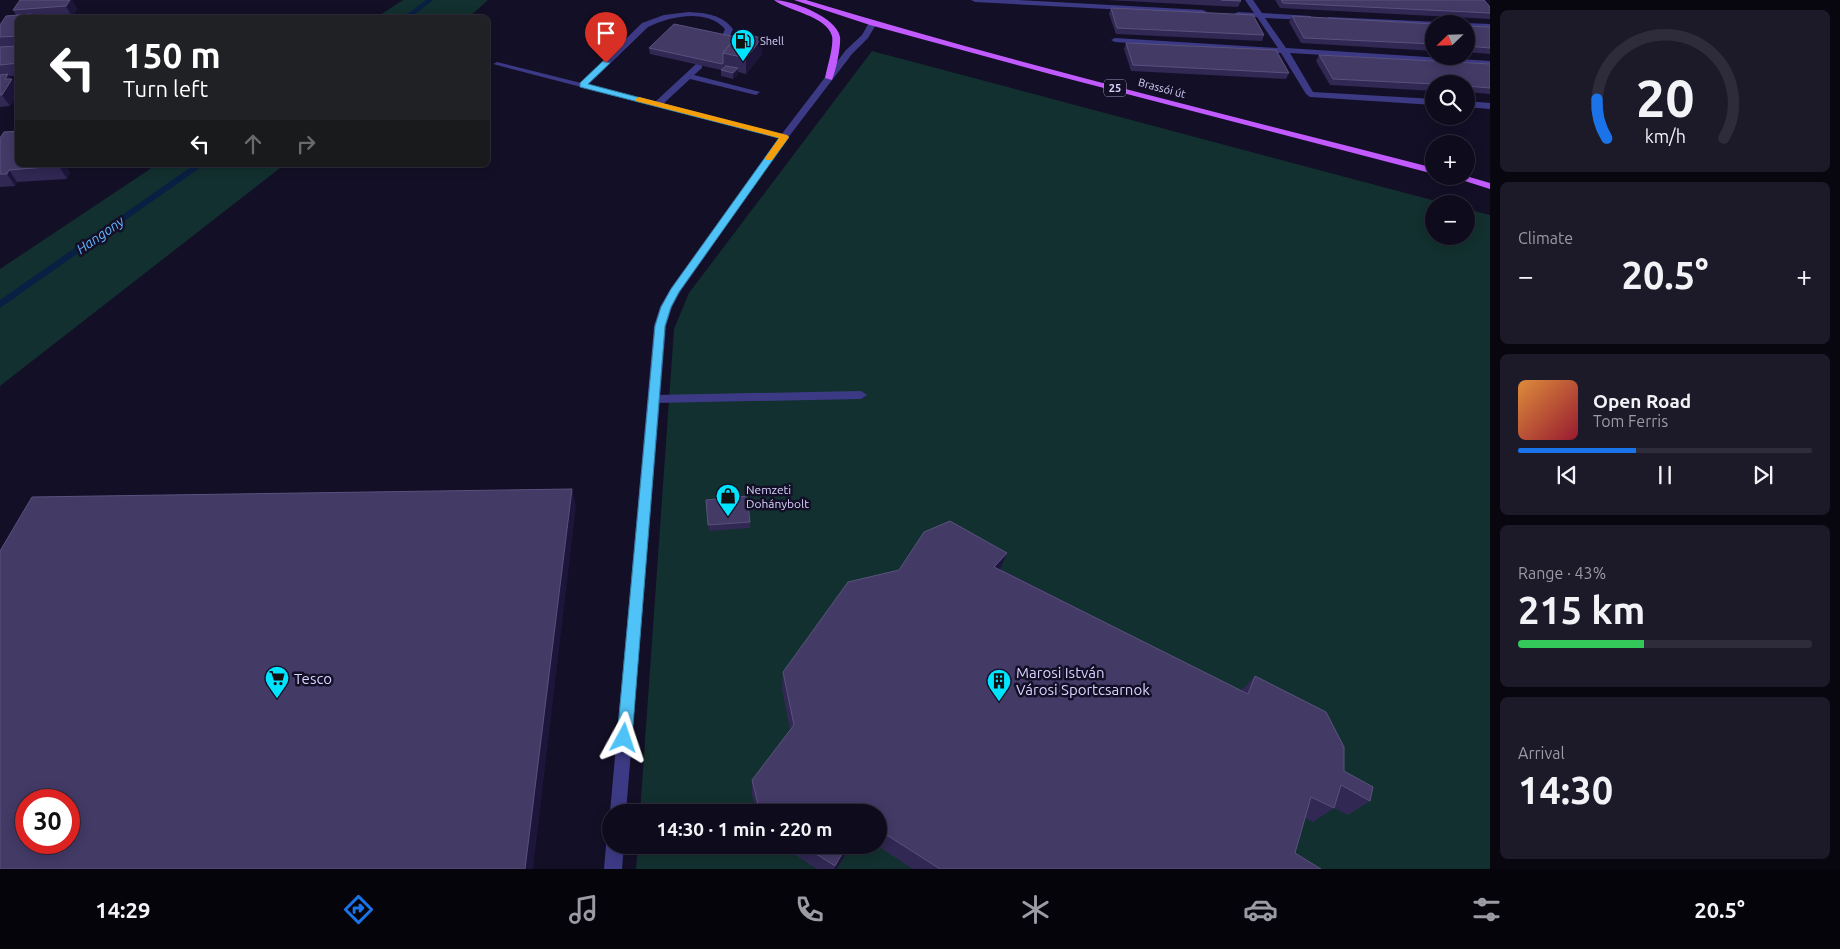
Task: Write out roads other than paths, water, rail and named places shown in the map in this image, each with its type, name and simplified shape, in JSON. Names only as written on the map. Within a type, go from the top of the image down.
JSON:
[{"type":"main road","points":[[778,0],[813,15],[825,22],[833,32],[836,43],[829,78]]},
{"type":"main road","name":"Brassói út","points":[[798,0],[873,23],[1053,72],[1425,169]]},
{"type":"main road","points":[[1475,182],[1490,186]]},
{"type":"street","points":[[975,0],[1210,13]]},
{"type":"street","points":[[1249,0],[1283,49],[1310,94],[1425,101]]},
{"type":"street","points":[[583,85],[645,25],[657,18],[687,14],[716,19],[724,23],[729,29],[725,39]]},
{"type":"street","points":[[1230,14],[1316,18]]},
{"type":"street","points":[[1326,18],[1425,23]]},
{"type":"street","points":[[619,804],[660,326],[666,307],[675,291],[784,137],[873,23]]},
{"type":"street","points":[[1475,25],[1490,26]]},
{"type":"street","points":[[1115,40],[1490,63]]},
{"type":"street","points":[[496,64],[784,137]]},
{"type":"street","points":[[658,104],[699,66]]},
{"type":"street","points":[[688,76],[756,92]]},
{"type":"street","points":[[1475,105],[1490,106]]},
{"type":"street","points":[[654,399],[861,395]]},
{"type":"street","points":[[613,869],[614,854]]},
{"type":"waterway","name":"Hangony","points":[[409,15],[430,0]]},
{"type":"waterway","name":"Hangony","points":[[0,305],[197,167]]},
{"type":"place","name":"Shell","points":[[743,62]]},
{"type":"place","name":"Nemzeti Dohánybolt","points":[[728,517]]},
{"type":"place","name":"Tesco","points":[[277,699]]},
{"type":"place","name":"Marosi István Városi Sportcsarnok","points":[[999,702]]}]
